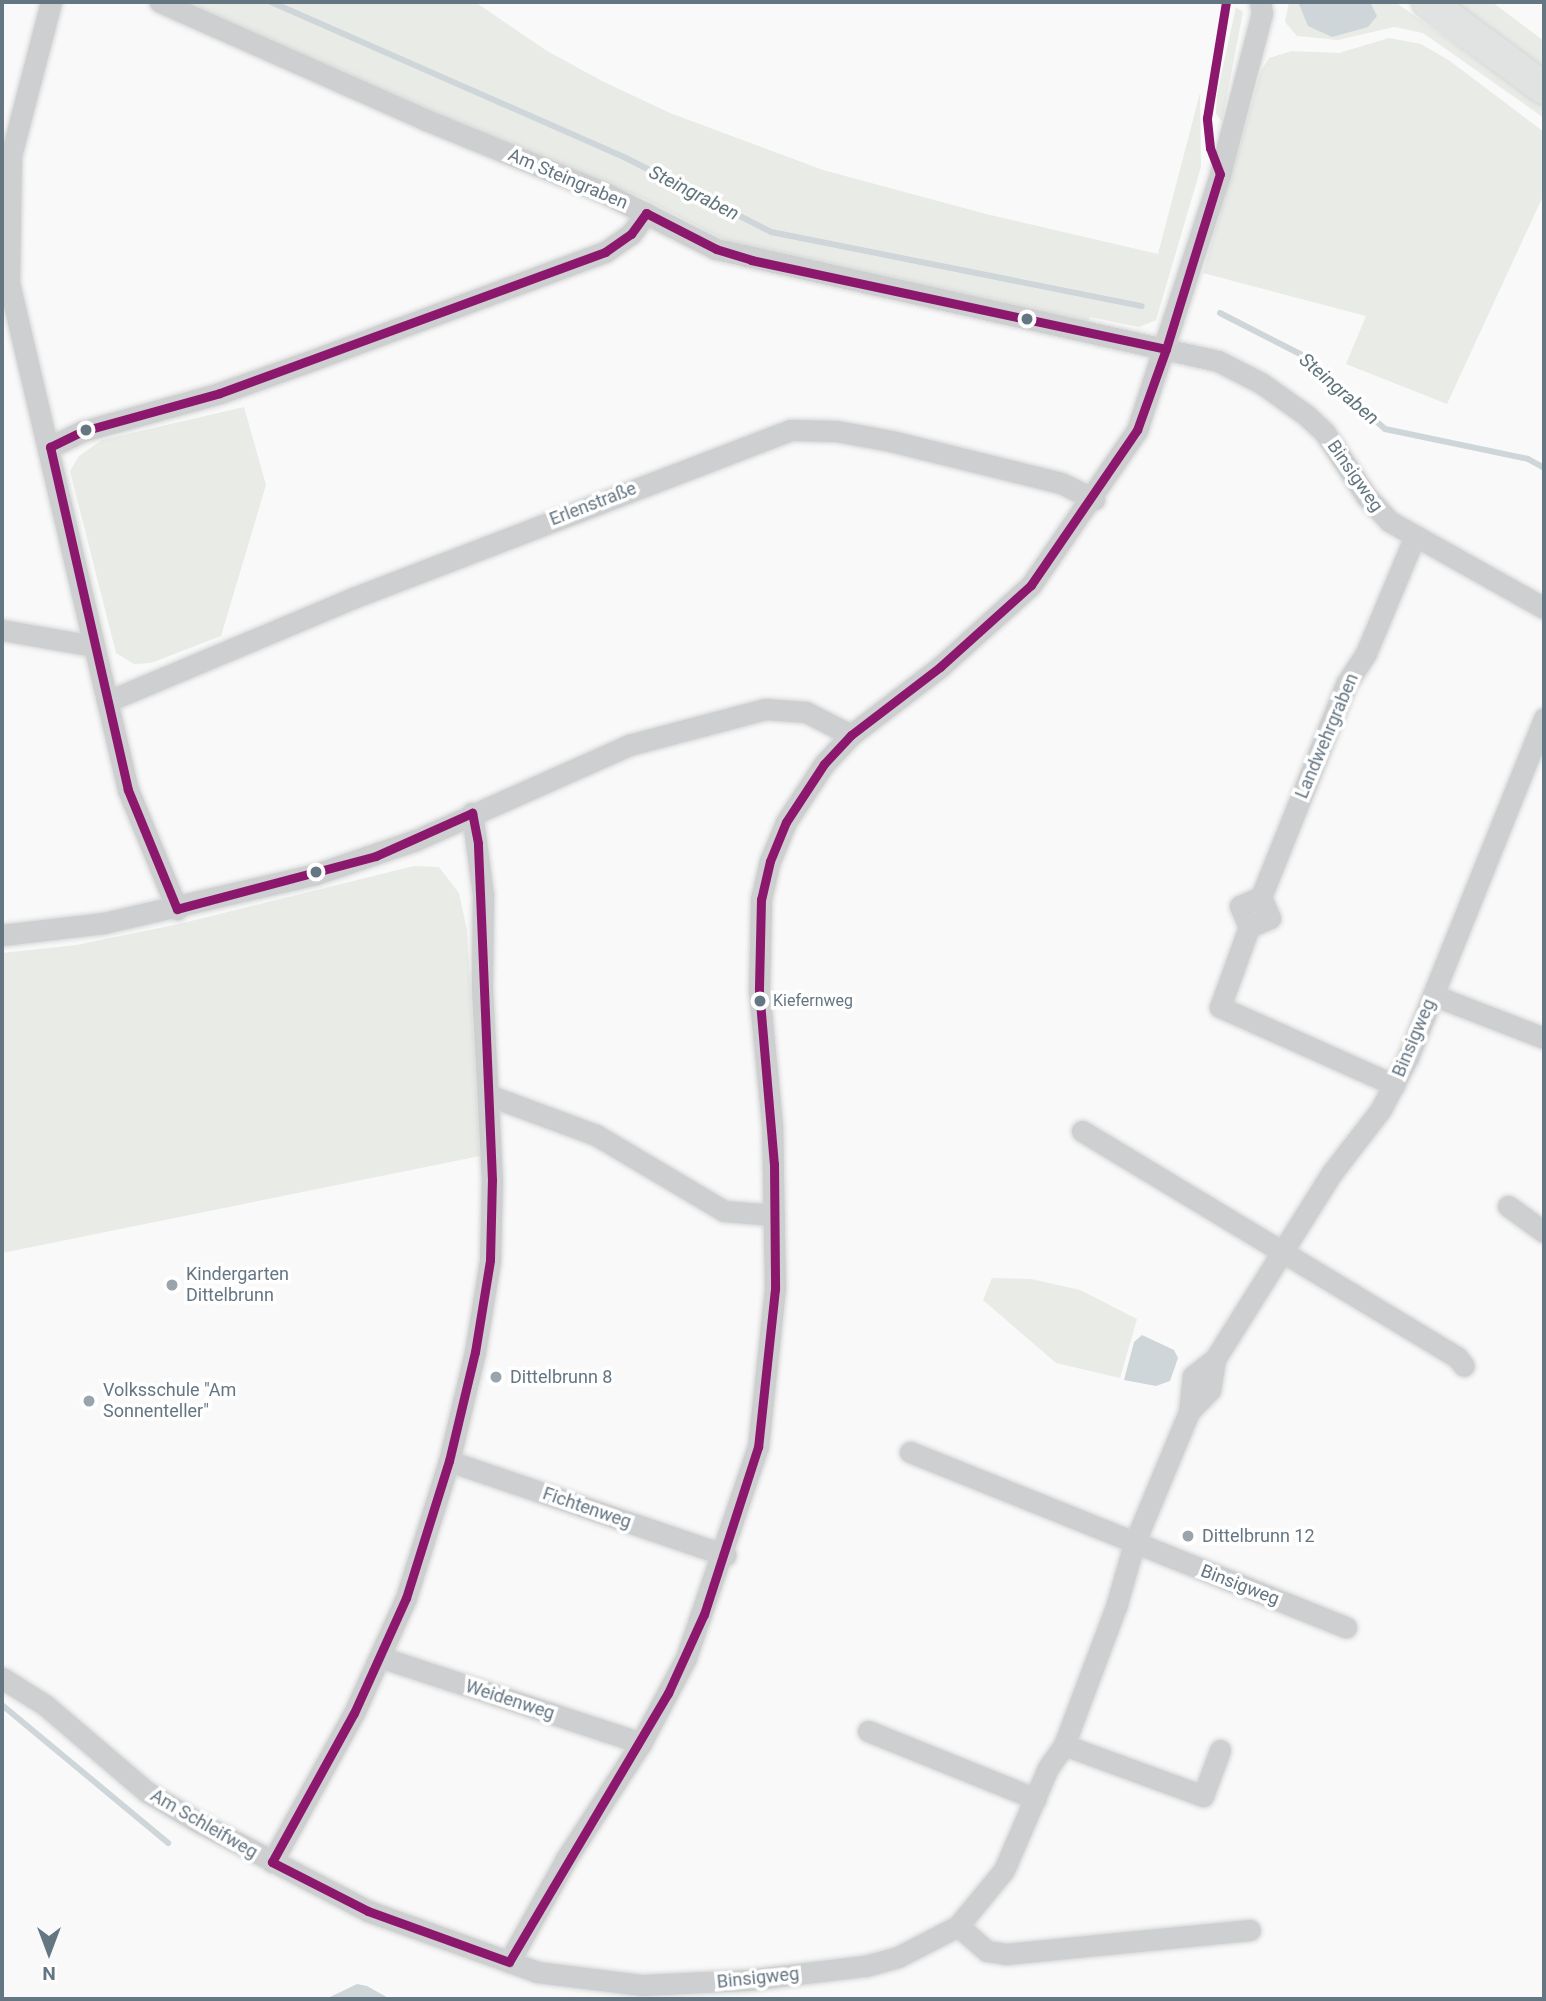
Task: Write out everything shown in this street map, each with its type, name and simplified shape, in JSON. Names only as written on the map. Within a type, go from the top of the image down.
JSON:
[{"type":"main road","points":[[1428,2],[1544,88]]},
{"type":"street","points":[[51,2],[12,156],[4,243],[9,283],[50,447],[128,790],[177,909]]},
{"type":"street","name":"Am Steingraben","points":[[160,2],[646,213],[716,249],[751,260],[1166,349]]},
{"type":"street","points":[[509,1962],[566,1859],[640,1743],[686,1658],[725,1555],[761,1423],[775,1289],[772,1125],[759,990],[761,899],[786,822],[824,764],[851,736],[1011,606],[1054,558],[1137,430],[1189,281],[1265,5]]},
{"type":"street","points":[[50,447],[83,430],[279,373],[568,267],[618,244],[646,213]]},
{"type":"street","name":"Binsigweg","points":[[1166,349],[1241,371],[1294,406],[1325,433],[1377,511],[1414,538],[1544,608]]},
{"type":"street","name":"Erlenstraße","points":[[108,701],[389,583],[791,430],[836,430],[891,441],[1062,484],[1094,499]]},
{"type":"street","name":"Landwehrgraben","points":[[1220,1007],[1250,927],[1270,918],[1261,897],[1346,684],[1366,653],[1414,538]]},
{"type":"street","points":[[2,630],[94,646]]},
{"type":"street","points":[[2,935],[52,932],[177,909],[376,856],[629,745],[765,709],[806,712],[851,736]]},
{"type":"street","name":"Binsigweg","points":[[509,1962],[559,1977],[617,1983],[736,1981],[887,1960],[958,1926],[1004,1870],[1048,1768],[1064,1745],[1116,1607],[1134,1544],[1189,1412],[1193,1376],[1215,1359],[1281,1253],[1394,1085],[1544,718]]},
{"type":"street","points":[[272,1862],[332,1756],[380,1657],[416,1571],[449,1461],[490,1260],[483,895],[472,813]]},
{"type":"street","points":[[1433,995],[1544,1038]]},
{"type":"street","name":"Binsigweg","points":[[1220,1007],[1394,1085]]},
{"type":"street","points":[[488,1096],[596,1135],[724,1211],[774,1215]]},
{"type":"street","points":[[1082,1131],[1464,1366]]},
{"type":"street","points":[[1508,1206],[1544,1232]]},
{"type":"street","name":"Binsigweg","points":[[910,1452],[1346,1627]]},
{"type":"street","name":"Fichtenweg","points":[[449,1461],[725,1555]]},
{"type":"street","name":"Weidenweg","points":[[380,1657],[640,1743]]},
{"type":"street","name":"Am Schleifweg","points":[[2,1678],[45,1705],[147,1792],[272,1862],[369,1911],[509,1962]]},
{"type":"street","points":[[868,1731],[1035,1799]]},
{"type":"street","points":[[1064,1745],[1203,1796],[1220,1750]]},
{"type":"street","points":[[958,1926],[987,1951],[1006,1954],[1250,1930]]},
{"type":"shaded area","points":[[179,2],[475,2],[547,51],[604,82],[670,113],[823,170],[986,214],[1158,254],[1200,93],[1201,167],[1156,320],[1139,327],[1090,317],[1088,323],[739,247],[645,199],[423,110]]},
{"type":"shaded area","points":[[1289,2],[1395,2],[1544,106],[1544,118],[1423,33],[1394,27],[1338,40],[1297,36],[1285,22]]},
{"type":"shaded area","points":[[1298,2],[1370,2],[1377,16],[1368,27],[1332,37],[1308,26]]},
{"type":"shaded area","points":[[1450,2],[1492,2],[1544,41],[1544,72]]},
{"type":"shaded area","points":[[1236,7],[1243,12],[1222,121],[1216,114],[1217,94]]},
{"type":"shaded area","points":[[1389,38],[1421,44],[1450,61],[1544,132],[1544,194],[1447,404],[1346,364],[1366,316],[1203,273],[1261,71],[1269,58],[1292,51],[1339,53]]},
{"type":"shaded area","points":[[244,407],[266,485],[221,636],[151,663],[134,664],[116,653],[70,471],[79,456],[102,440]]},
{"type":"shaded area","points":[[414,866],[439,867],[459,893],[467,930],[480,1156],[2,1253],[2,953],[76,945],[179,924]]},
{"type":"shaded area","points":[[992,1278],[1031,1279],[1080,1290],[1137,1319],[1120,1378],[1056,1363],[983,1300]]},
{"type":"shaded area","points":[[1142,1335],[1174,1350],[1178,1358],[1170,1381],[1156,1386],[1124,1380],[1134,1342]]},
{"type":"shaded area","points":[[357,1984],[367,1986],[390,1999],[326,1999]]},
{"type":"waterway","name":"Steingraben","points":[[271,2],[624,157],[771,232],[1142,306]]},
{"type":"waterway","name":"Steingraben","points":[[1220,313],[1300,354],[1385,429],[1528,459],[1544,468]]},
{"type":"waterway","points":[[2,1705],[168,1843]]},
{"type":"transit line","points":[[1166,349],[1220,174],[1210,148],[1207,118],[1226,2]]},
{"type":"transit line","points":[[646,213],[716,249],[751,260],[1166,349],[1137,430],[1031,585],[940,667],[851,735],[824,764],[786,822],[770,861],[761,899],[759,990],[774,1164],[775,1289],[758,1447],[704,1614],[668,1693],[509,1962],[368,1911],[272,1862],[354,1713],[406,1598],[449,1461],[475,1352],[490,1260],[492,1180],[478,843],[472,813],[376,856],[177,909],[128,790],[50,447],[83,431],[220,393],[605,252],[631,234],[646,213]]},
{"type":"place","name":"Kiefernweg","points":[[760,1001]]},
{"type":"place","name":"Kindergarten Dittelbrunn","points":[[172,1285]]},
{"type":"place","name":"Dittelbrunn 8","points":[[496,1377]]},
{"type":"place","name":"Volksschule \"Am Sonnenteller\"","points":[[89,1401]]},
{"type":"place","name":"Dittelbrunn 12","points":[[1188,1536]]}]
